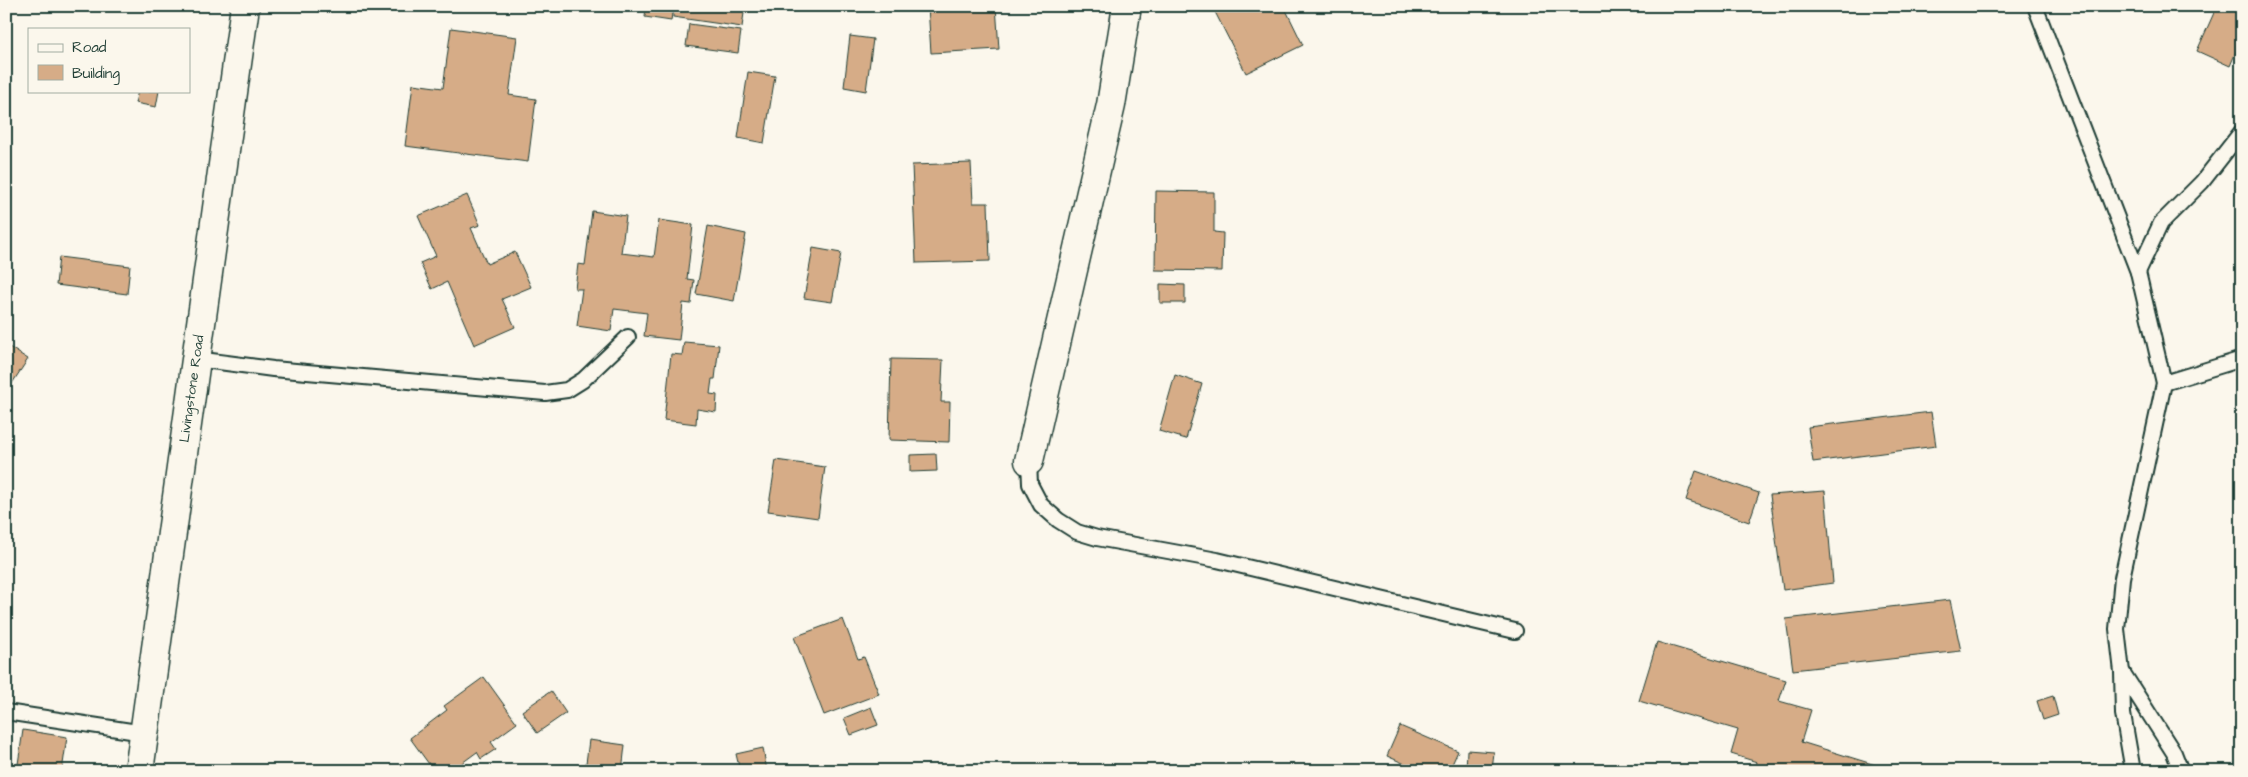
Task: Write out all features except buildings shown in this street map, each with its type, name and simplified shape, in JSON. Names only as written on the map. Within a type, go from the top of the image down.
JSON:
[{"type":"street","name":"Livingstone Road","points":[[139,771],[245,6]]},
{"type":"street","points":[[1029,461],[1111,105],[1127,6]]},
{"type":"lane","points":[[2036,6],[2138,272],[2164,383],[2122,578],[2117,629],[2122,672],[2123,714],[2133,771]]},
{"type":"lane","points":[[2138,272],[2161,223],[2202,182],[2242,131]]},
{"type":"lane","points":[[196,359],[273,370],[544,393],[567,390],[583,380],[628,337]]},
{"type":"lane","points":[[2164,383],[2242,359]]},
{"type":"lane","points":[[1029,461],[1030,484],[1041,505],[1058,520],[1077,532],[1097,538],[1217,560],[1515,631]]},
{"type":"lane","points":[[2122,672],[2174,753],[2181,771]]},
{"type":"lane","points":[[6,712],[144,733]]}]
